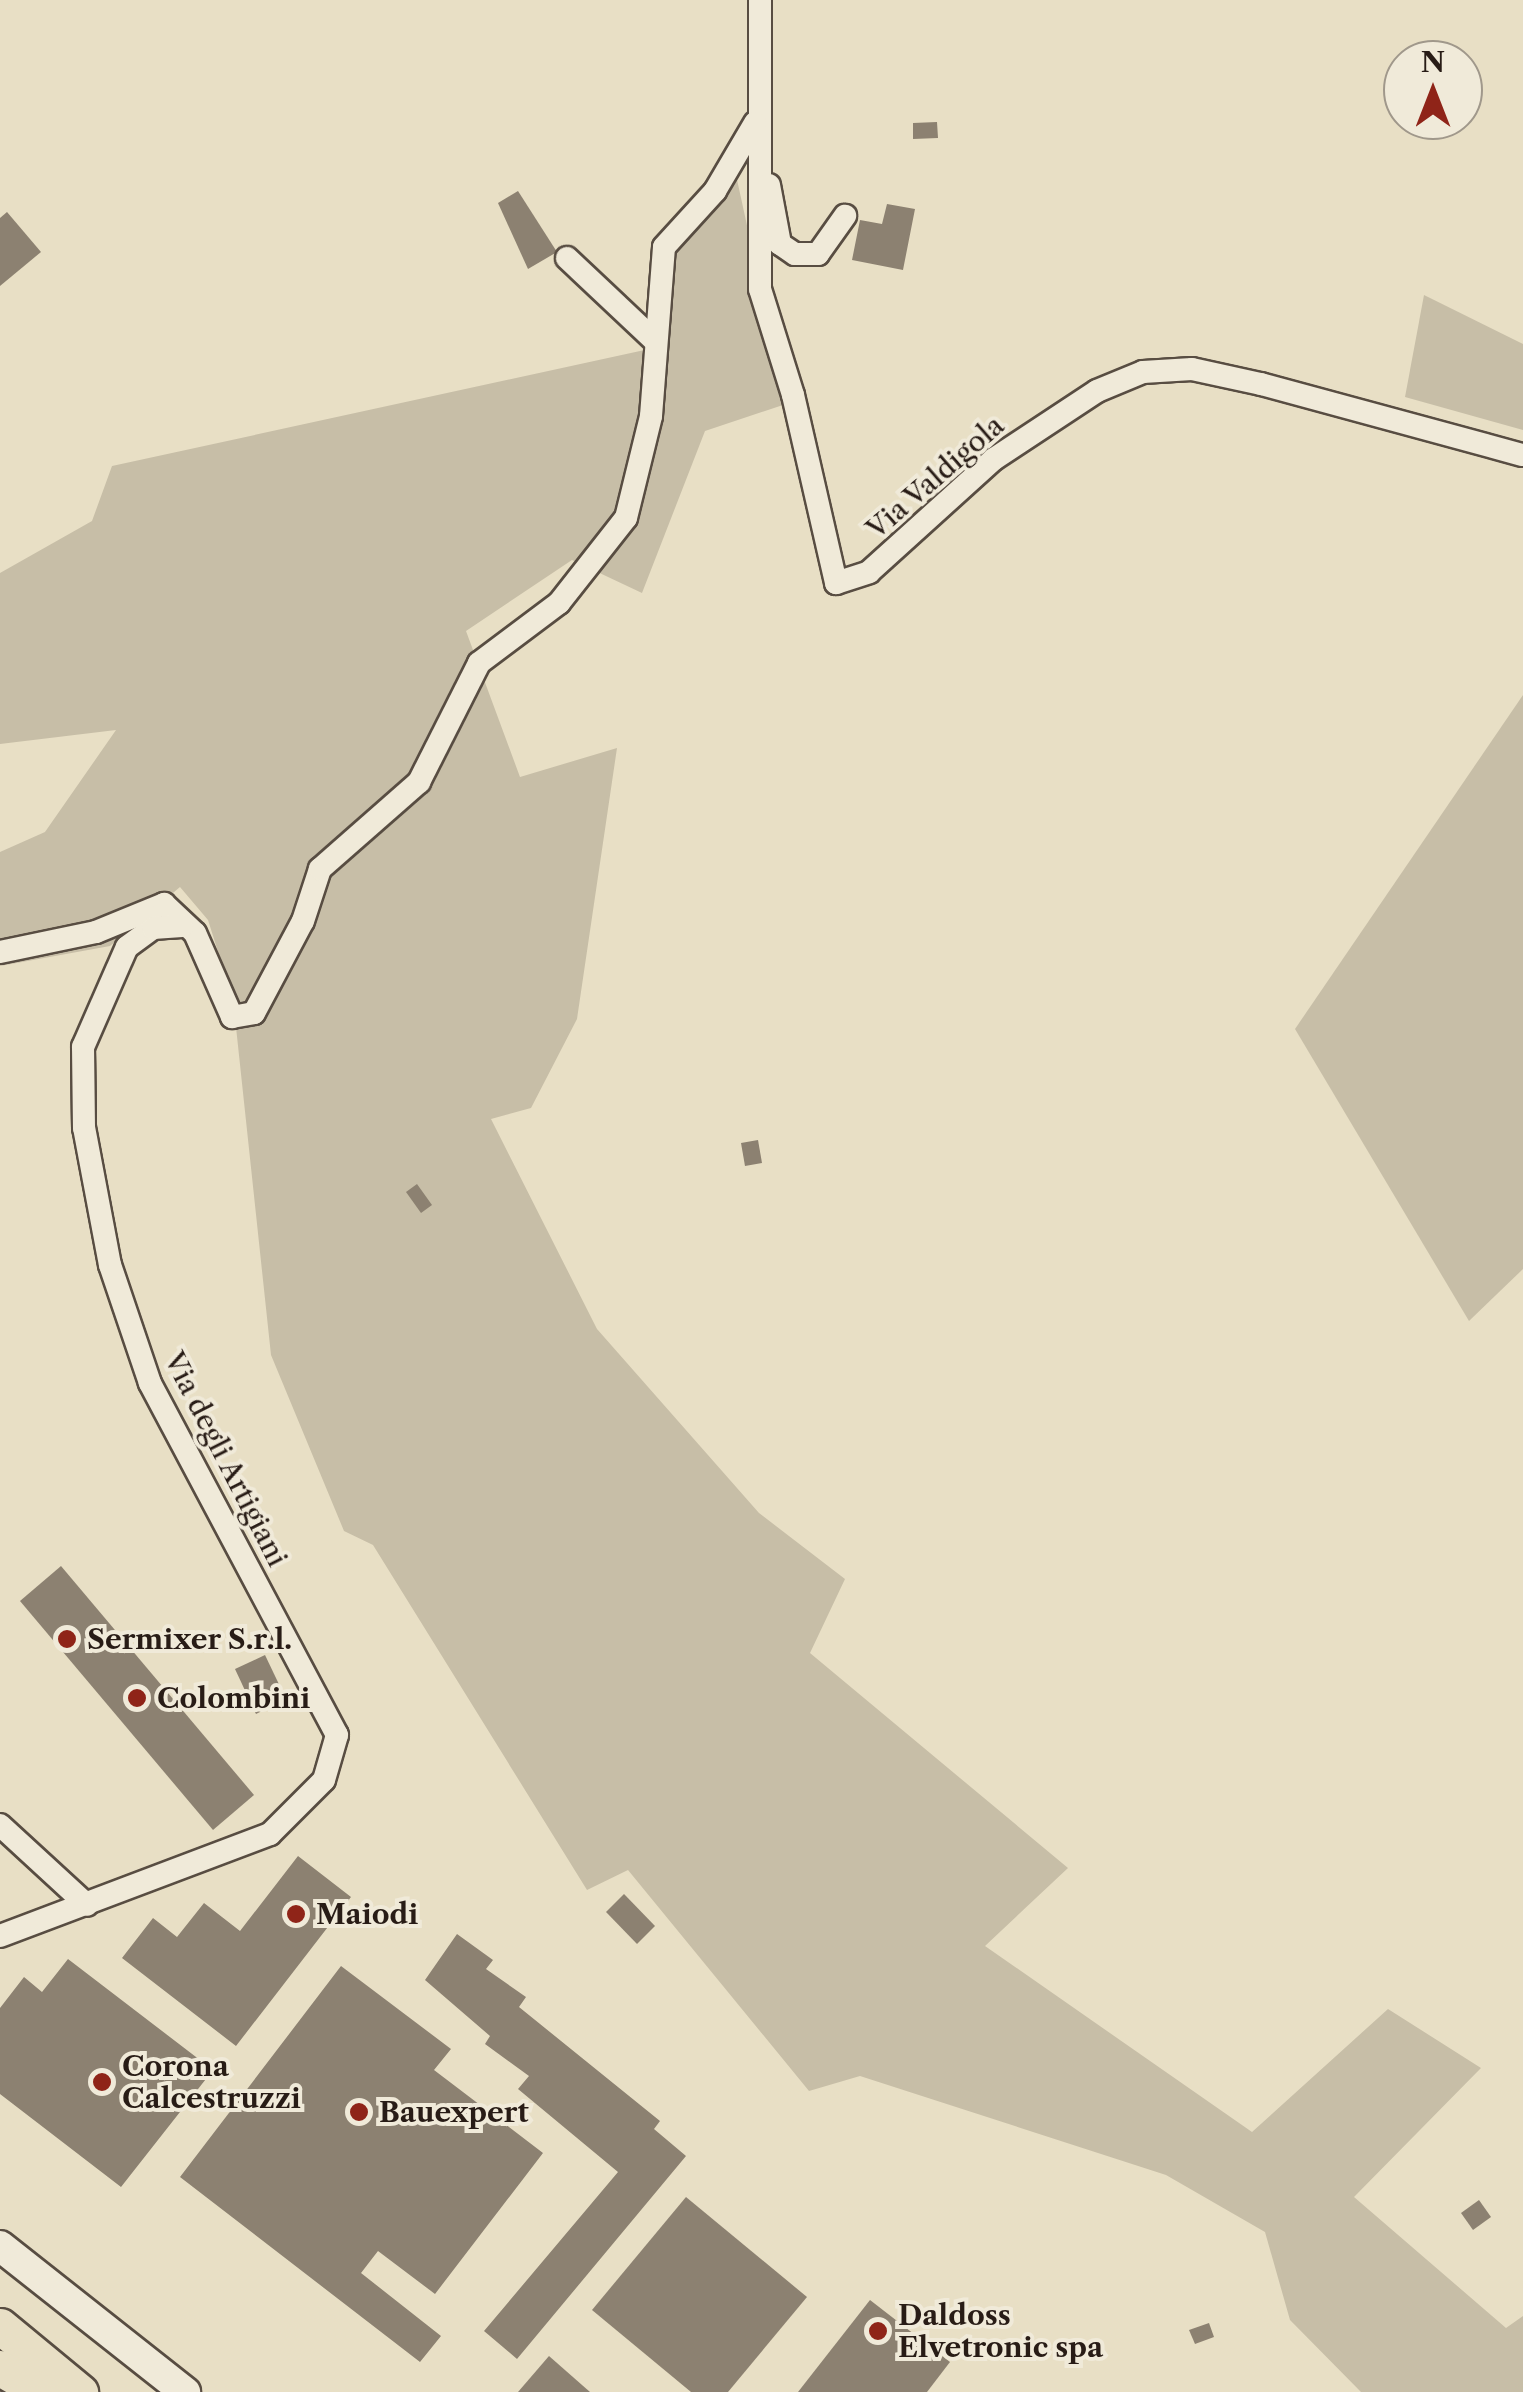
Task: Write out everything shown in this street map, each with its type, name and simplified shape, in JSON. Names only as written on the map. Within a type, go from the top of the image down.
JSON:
[{"type":"highway","points":[[0,2326],[80,2392]]},
{"type":"highway","points":[[0,2351],[80,2392]]},
{"type":"highway","points":[[0,2368],[41,2392]]},
{"type":"main road","points":[[0,2246],[185,2392]]},
{"type":"street","name":"Via Valdigola","points":[[760,0],[756,123],[760,288],[792,395],[836,583],[870,572],[994,459],[1097,390],[1144,372],[1192,370],[1261,384],[1523,455]]},
{"type":"street","points":[[756,123],[780,244],[795,254],[818,254],[844,216]]},
{"type":"street","points":[[0,952],[96,932],[164,904],[182,926],[195,933],[232,1016],[254,1013],[303,922],[320,870],[419,782],[480,664],[559,604],[626,518],[651,416],[664,247],[716,191],[756,123]]},
{"type":"street","points":[[567,258],[655,341]]},
{"type":"street","name":"Via degli Artigiani","points":[[0,1936],[270,1834],[324,1780],[338,1735],[150,1384],[110,1265],[84,1128],[82,1047],[126,947],[153,928],[182,926]]},
{"type":"street","points":[[0,1825],[87,1905]]},
{"type":"shaded area","points":[[736,175],[786,404],[705,431],[642,593],[572,560],[466,631],[520,777],[617,748],[577,1019],[531,1108],[491,1119],[597,1329],[759,1513],[845,1579],[810,1653],[1068,1868],[985,1946],[1252,2132],[1388,2009],[1481,2068],[1354,2197],[1506,2328],[1523,2316],[1523,2392],[1361,2392],[1290,2320],[1265,2232],[1166,2175],[860,2076],[809,2091],[628,1870],[587,1890],[373,1545],[344,1531],[271,1355],[233,999],[208,920],[180,887],[110,946],[0,966],[0,852],[45,832],[116,730],[0,744],[0,573],[92,521],[112,466],[663,346],[670,250]]},
{"type":"shaded area","points":[[1424,295],[1523,344],[1523,430],[1405,397]]},
{"type":"shaded area","points":[[1523,695],[1523,1269],[1469,1321],[1295,1029]]},
{"type":"building","points":[[937,122],[938,138],[913,139],[913,123]]},
{"type":"building","points":[[518,191],[557,252],[528,269],[498,203]]},
{"type":"building","points":[[887,204],[915,209],[903,270],[852,260],[860,220],[882,224]]},
{"type":"building","points":[[7,212],[41,252],[0,286],[0,218]]},
{"type":"building","points":[[758,1140],[762,1163],[745,1166],[741,1143]]},
{"type":"building","points":[[417,1184],[432,1205],[421,1213],[406,1192]]},
{"type":"building","name":"Colombini","points":[[61,1566],[254,1795],[213,1830],[20,1601]]},
{"type":"building","points":[[265,1655],[286,1699],[256,1714],[235,1669]]},
{"type":"building","points":[[298,1856],[351,1897],[236,2046],[122,1958],[153,1918],[177,1937],[204,1903],[240,1931]]},
{"type":"building","points":[[624,1894],[655,1926],[637,1944],[606,1912]]},
{"type":"building","points":[[457,1934],[493,1960],[486,1969],[526,1997],[519,2007],[660,2121],[654,2129],[686,2156],[517,2359],[484,2331],[618,2172],[518,2089],[529,2076],[485,2044],[490,2036],[425,1980]]},
{"type":"building","name":"Corona Calcestruzzi","points":[[68,1959],[213,2070],[121,2187],[0,2094],[0,2008],[24,1977],[42,1992]]},
{"type":"building","name":"Bauexpert","points":[[341,1966],[451,2049],[434,2070],[543,2153],[435,2294],[378,2251],[361,2273],[441,2336],[420,2362],[180,2177]]},
{"type":"building","points":[[686,2197],[807,2297],[728,2392],[691,2392],[592,2310]]},
{"type":"building","points":[[1479,2200],[1491,2217],[1473,2230],[1461,2213]]},
{"type":"building","name":"Daldoss Elvetronic spa","points":[[870,2300],[950,2362],[927,2392],[798,2392]]},
{"type":"building","points":[[1209,2323],[1214,2337],[1195,2344],[1189,2330]]},
{"type":"building","points":[[549,2356],[590,2392],[518,2392]]},
{"type":"place","name":"Sermixer S.r.l.","points":[[67,1639]]},
{"type":"place","name":"Colombini","points":[[137,1698]]},
{"type":"place","name":"Maiodi","points":[[296,1914]]},
{"type":"place","name":"Corona Calcestruzzi","points":[[102,2082]]},
{"type":"place","name":"Bauexpert","points":[[359,2112]]},
{"type":"place","name":"Daldoss Elvetronic spa","points":[[878,2331]]}]
